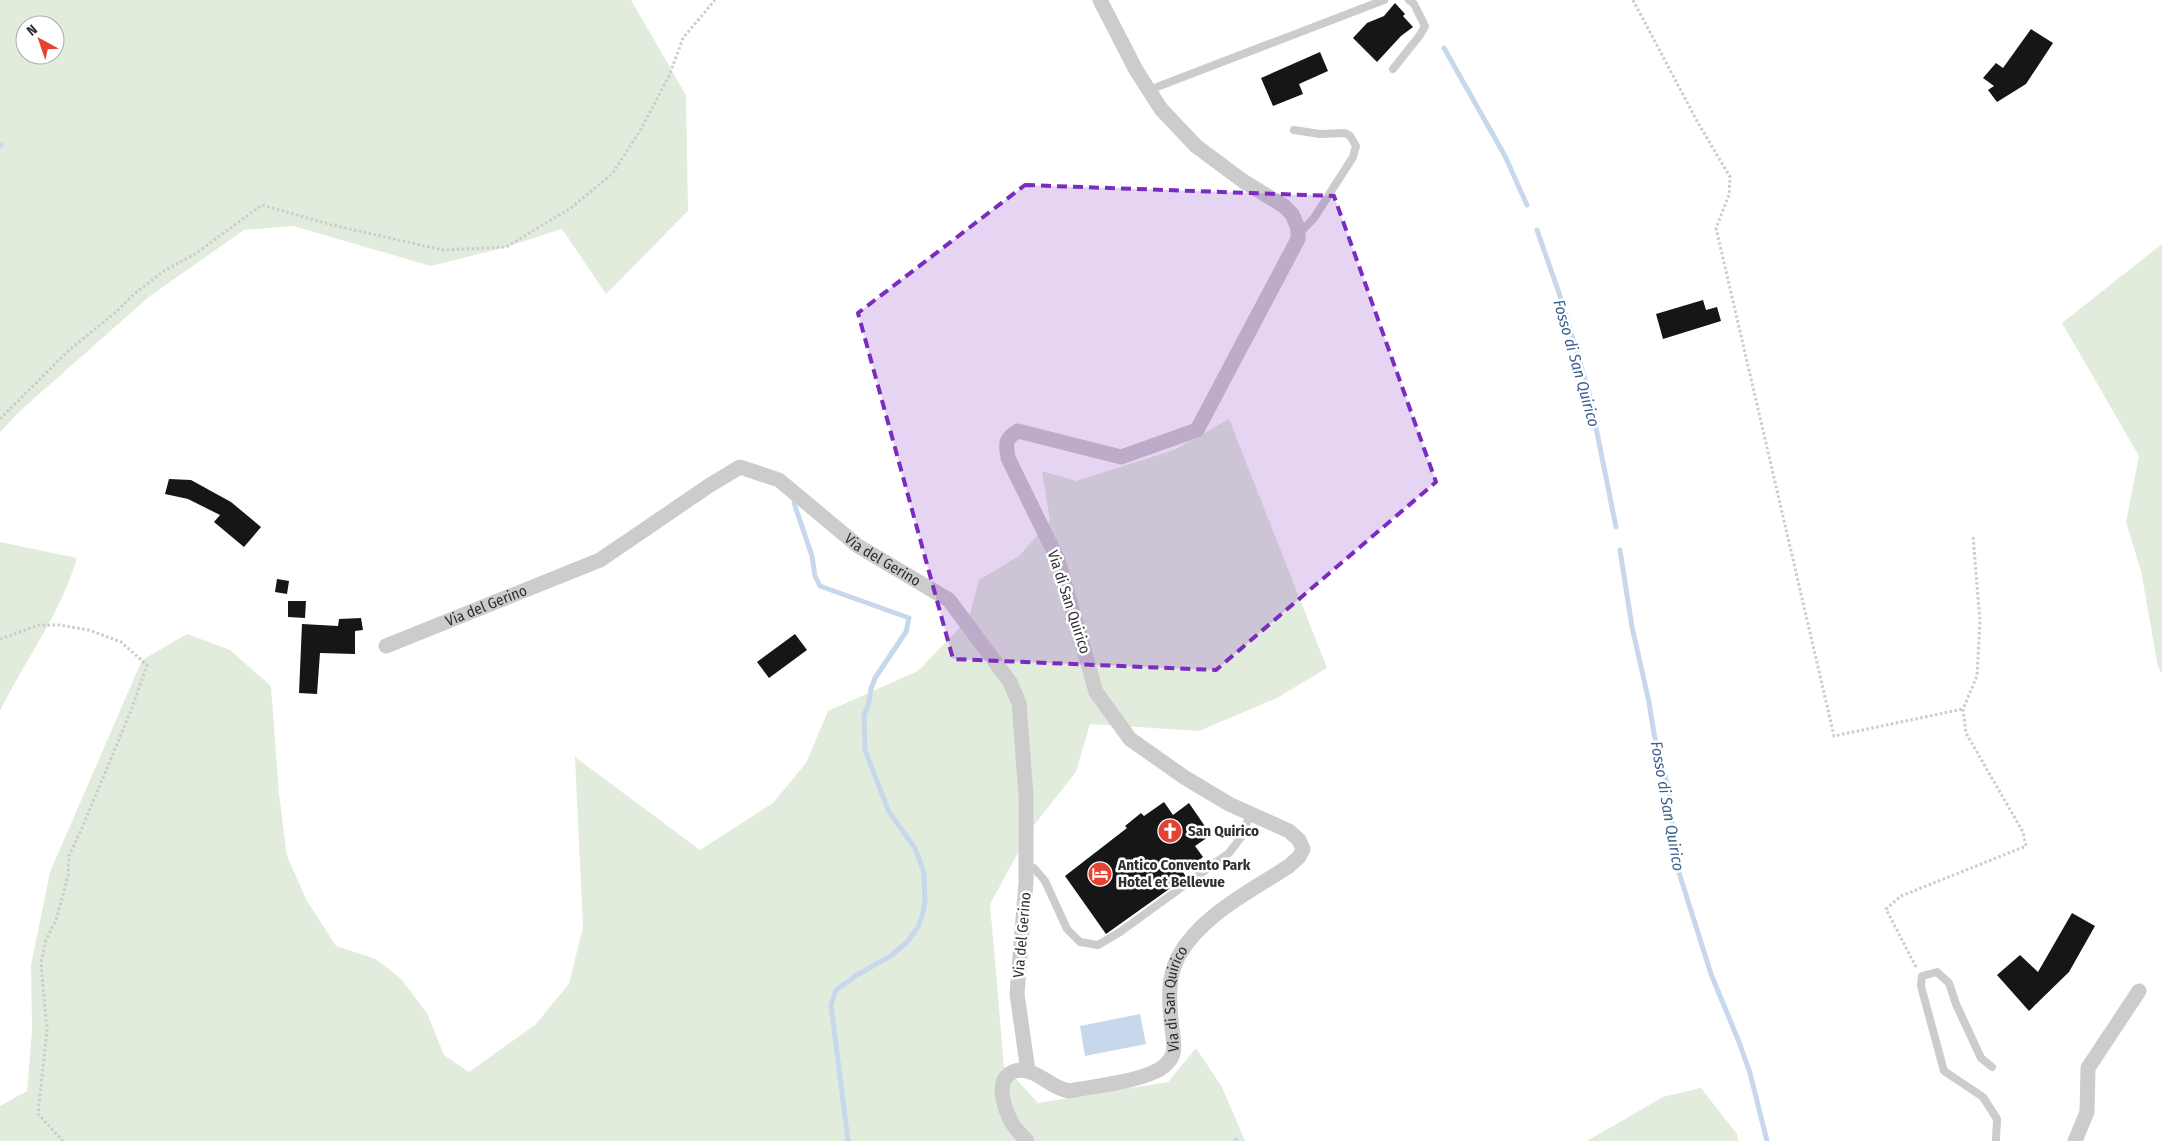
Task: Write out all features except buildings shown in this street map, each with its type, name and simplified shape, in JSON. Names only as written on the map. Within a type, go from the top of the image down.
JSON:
[{"type":"street","points":[[1100,0],[1136,70],[1161,109],[1196,146],[1243,181],[1284,206],[1292,214],[1298,228],[1298,235]]},
{"type":"street","name":"Via di San Quirico","points":[[1028,1071],[1058,1089],[1069,1091],[1156,1072],[1170,1060],[1174,1052],[1169,989],[1172,973],[1188,940],[1199,928],[1218,913],[1289,866],[1299,857],[1303,849],[1299,840],[1289,831],[1228,804],[1184,777],[1130,739],[1096,692],[1058,560],[1008,458],[1006,444],[1010,436],[1018,432],[1120,457],[1197,430],[1298,239],[1298,235]]},
{"type":"street","name":"Via del Gerino","points":[[386,646],[600,560],[710,484],[740,467],[779,480],[858,546],[949,600],[1010,682],[1019,703],[1026,796],[1026,868],[1017,994],[1028,1071]]},
{"type":"street","points":[[2075,1141],[2087,1112],[2088,1068],[2139,991]]},
{"type":"street","points":[[1027,1141],[1012,1122],[1002,1086],[1005,1078],[1012,1072],[1028,1071]]},
{"type":"lane","points":[[1149,90],[1384,0]]},
{"type":"lane","points":[[1393,69],[1425,26],[1414,4],[1409,0]]},
{"type":"lane","points":[[1294,130],[1320,134],[1344,133],[1350,136],[1356,146],[1353,157],[1319,210],[1298,235]]},
{"type":"lane","points":[[1026,868],[1034,868],[1045,881],[1067,929],[1080,942],[1098,945],[1120,932],[1229,853],[1242,836],[1250,814]]},
{"type":"lane","points":[[1992,1067],[1981,1058],[1956,1004],[1949,983],[1937,972],[1922,976],[1920,986],[1944,1071],[1983,1097],[1997,1119],[1996,1141]]},
{"type":"path","points":[[0,419],[69,350],[116,312],[134,294],[164,271],[195,254],[262,205],[332,225],[443,250],[506,247],[547,223],[571,208],[612,174],[641,129],[669,76],[683,38],[714,0]]},
{"type":"path","points":[[1634,0],[1697,121],[1730,177],[1729,196],[1716,228],[1834,736],[1964,709]]},
{"type":"path","points":[[1922,976],[1886,909],[1901,896],[2026,846],[2023,832],[1966,733],[1964,709],[1977,676],[1980,621],[1973,536]]},
{"type":"path","points":[[0,639],[39,625],[59,624],[90,630],[121,642],[147,666],[130,713],[69,856],[68,876],[56,920],[46,940],[41,963],[47,1030],[38,1114],[63,1141]]},
{"type":"highlighted area","points":[[1025,185],[1334,196],[1436,482],[1216,670],[953,659],[858,313]]},
{"type":"green space","points":[[0,0],[631,0],[686,95],[688,211],[606,294],[562,229],[506,247],[431,266],[293,226],[244,230],[150,296],[21,410],[0,432]]},
{"type":"green space","points":[[2162,244],[2162,674],[2158,667],[2141,571],[2126,522],[2139,456],[2062,323]]},
{"type":"green space","points":[[1229,419],[1327,668],[1277,698],[1199,731],[1090,724],[1076,772],[1031,829],[990,904],[1004,1066],[1038,1103],[1168,1082],[1196,1048],[1222,1087],[1245,1141],[0,1141],[0,1106],[27,1091],[32,1032],[31,965],[50,872],[142,660],[187,634],[230,650],[271,686],[279,794],[287,856],[306,899],[336,946],[376,959],[401,979],[427,1013],[444,1055],[469,1072],[535,1025],[569,984],[583,927],[575,757],[700,850],[773,803],[806,763],[828,711],[918,671],[969,618],[979,580],[1019,556],[1050,521],[1042,471],[1076,481],[1174,450]]},
{"type":"green space","points":[[0,542],[77,558],[62,598],[0,711]]},
{"type":"green space","points":[[1701,1088],[1737,1134],[1738,1141],[1587,1141],[1663,1097]]},
{"type":"water","points":[[1140,1014],[1146,1044],[1085,1056],[1080,1026]]},
{"type":"waterway","name":"Fosso di San Quirico","points":[[1444,48],[1505,156],[1527,205]]},
{"type":"waterway","name":"Fosso di San Quirico","points":[[1537,230],[1559,293],[1589,393],[1616,527]]},
{"type":"waterway","points":[[795,496],[794,503],[812,556],[815,576],[820,586],[909,618],[906,632],[875,678],[871,689],[868,706],[864,715],[865,750],[889,812],[915,848],[924,873],[925,901],[918,927],[908,941],[892,955],[857,975],[836,990],[831,1005],[848,1141]]},
{"type":"waterway","name":"Fosso di San Quirico","points":[[1620,550],[1632,627],[1649,702],[1654,734],[1669,791],[1675,860],[1711,974],[1750,1073],[1767,1141]]},
{"type":"place","name":"San Quirico","points":[[1170,831]]},
{"type":"place","name":"Antico Convento Park Hotel et Bellevue","points":[[1100,874]]}]
